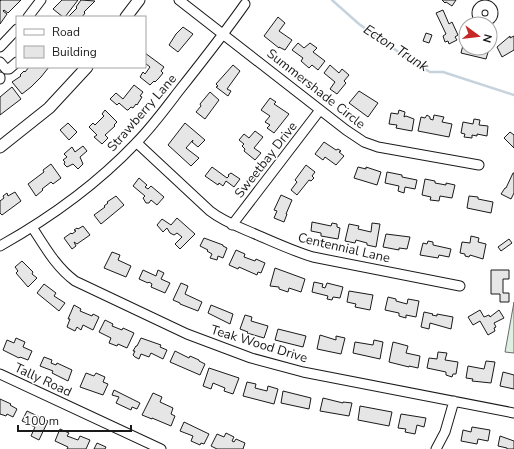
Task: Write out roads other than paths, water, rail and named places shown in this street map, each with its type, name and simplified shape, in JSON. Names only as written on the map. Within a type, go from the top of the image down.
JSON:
[{"type":"main road","points":[[127,16],[139,0]]},
{"type":"main road","points":[[0,147],[49,108],[86,68]]},
{"type":"street","points":[[29,16],[41,0]]},
{"type":"street","name":"Summershade Circle","points":[[179,0],[355,137],[378,147],[479,165]]},
{"type":"street","name":"Strawberry Lane","points":[[0,246],[32,227],[81,193],[137,143],[224,34],[245,4]]},
{"type":"street","points":[[0,47],[15,35]]},
{"type":"street","points":[[0,62],[6,69],[9,69],[16,63]]},
{"type":"street","name":"Sweetbay Drive","points":[[232,225],[320,110]]},
{"type":"street","name":"Centennial Lane","points":[[137,143],[210,211],[232,225],[292,250],[313,257],[460,286]]},
{"type":"street","name":"Teak Wood Drive","points":[[32,227],[55,263],[75,281],[210,343],[251,358],[286,368],[514,413]]},
{"type":"street","name":"Tally Road","points":[[0,374],[161,449]]},
{"type":"street","points":[[436,449],[445,432],[454,401]]},
{"type":"waterway","name":"Ecton Trunk","points":[[332,0],[359,24],[414,63],[430,72],[443,72],[514,95]]}]
